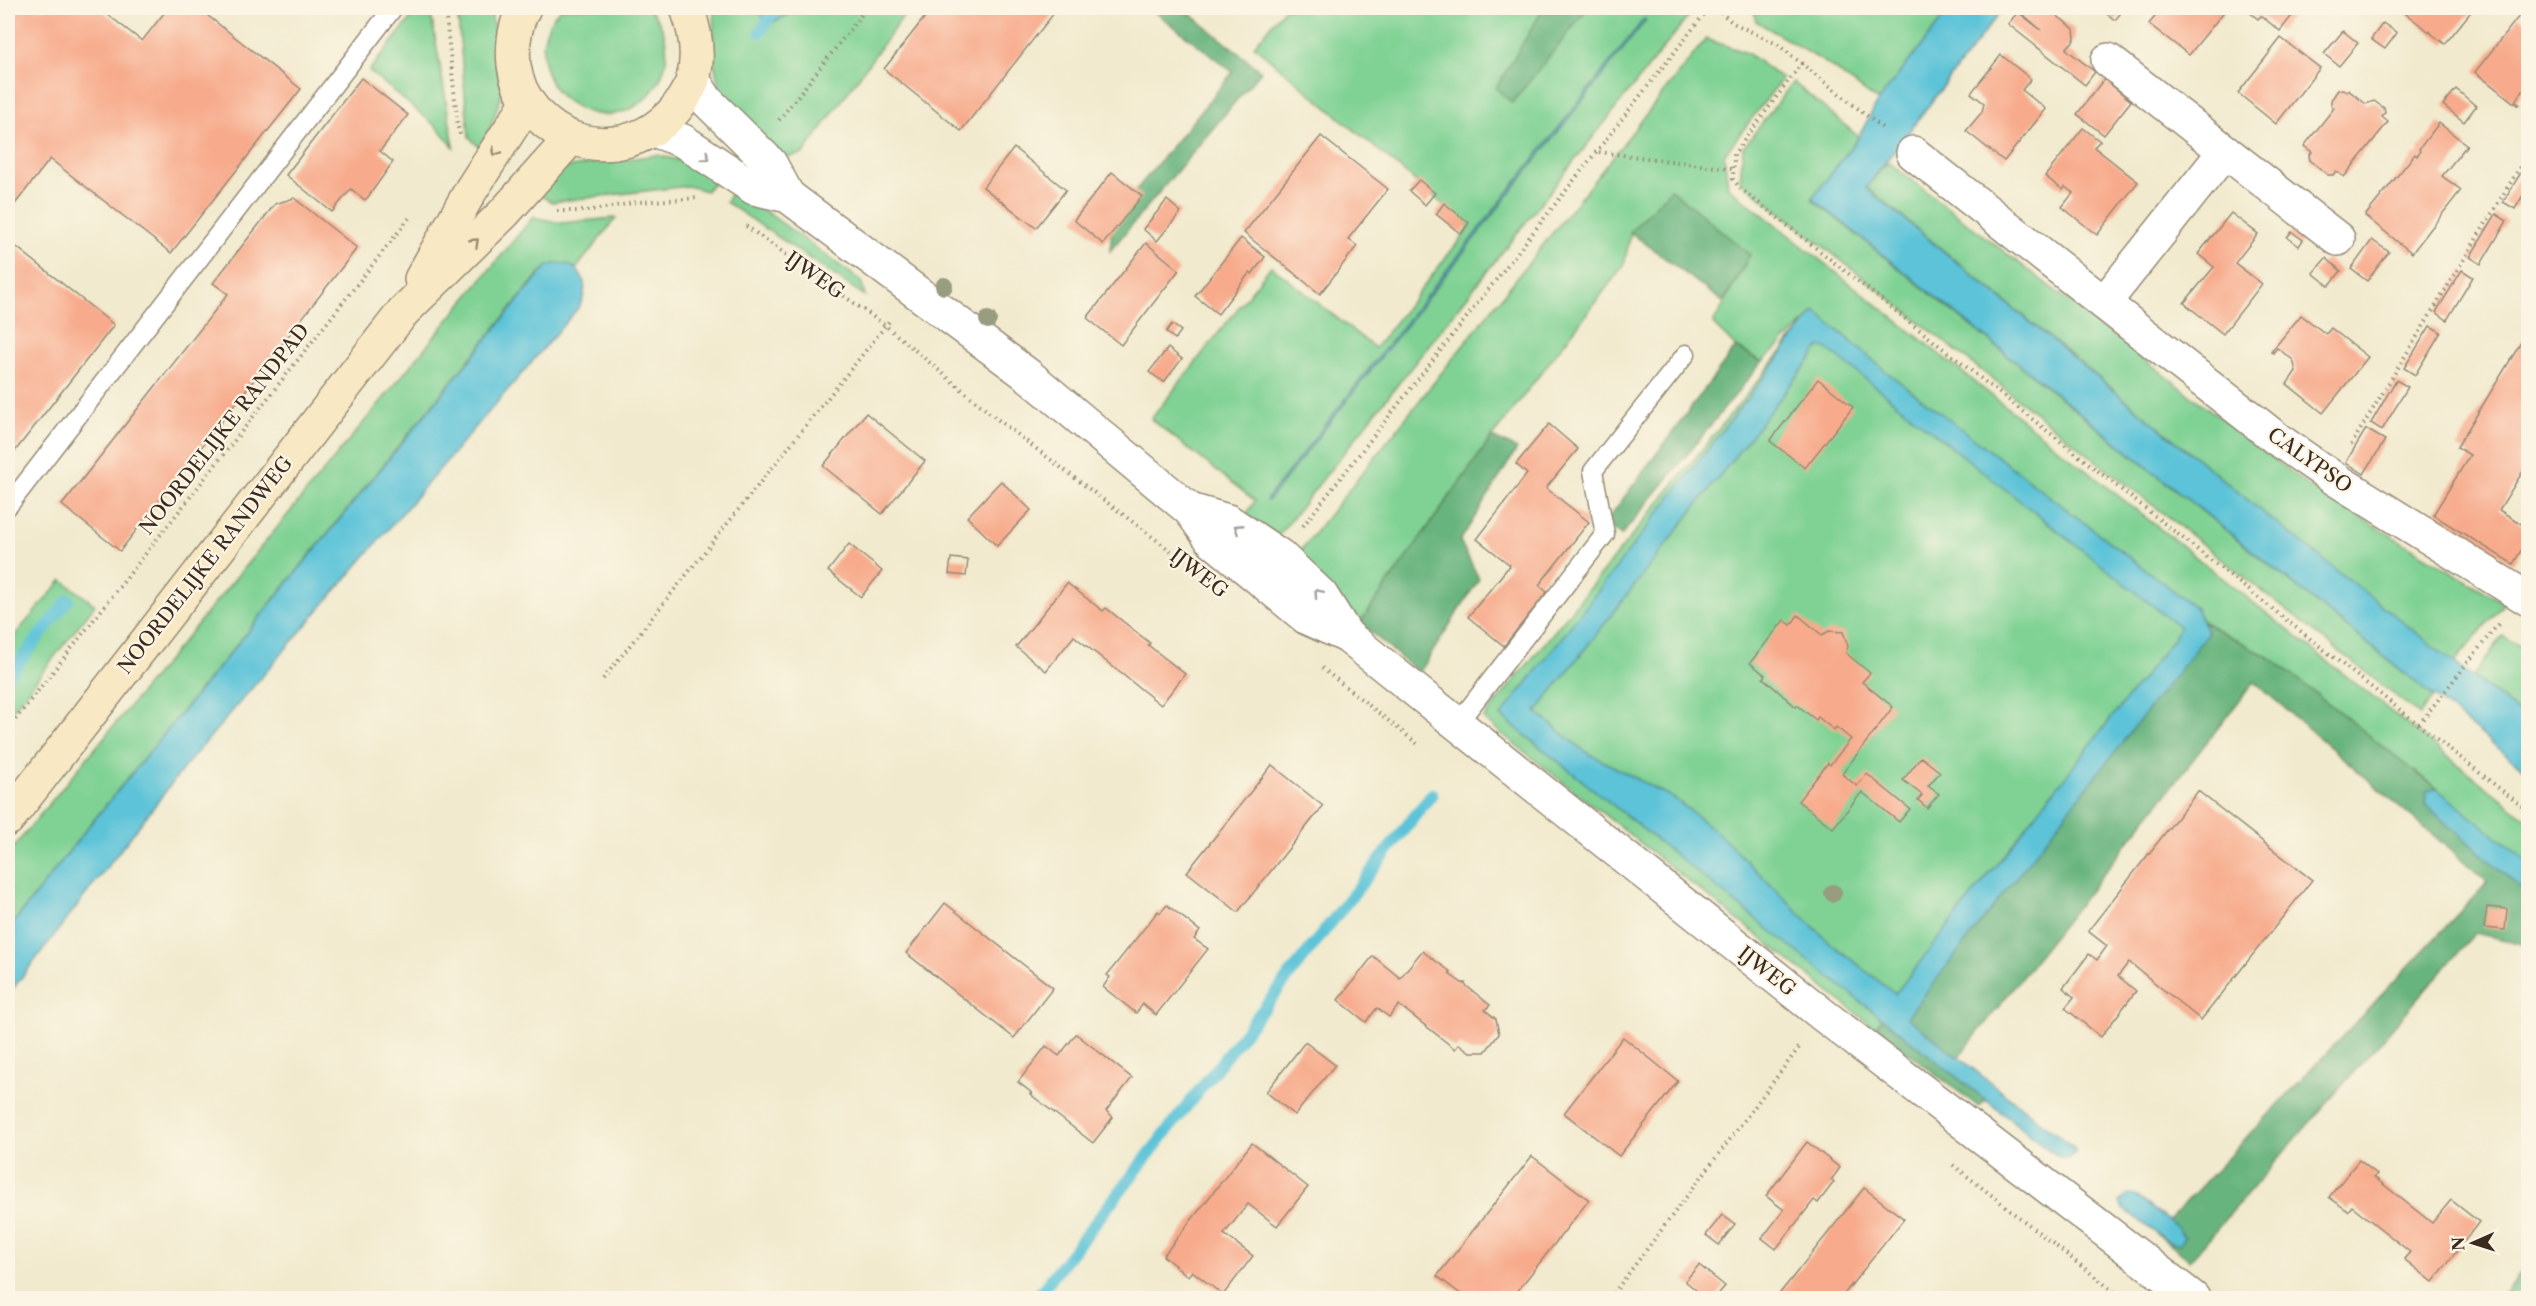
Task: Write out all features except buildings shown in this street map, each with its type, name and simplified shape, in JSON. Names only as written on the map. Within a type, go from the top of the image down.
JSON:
[{"type":"main road","points":[[517,11],[512,47],[515,76],[527,103],[547,124],[572,138],[600,144],[628,142],[654,130],[675,112],[693,80],[698,44],[688,8]]},
{"type":"main road","name":"NOORDELIJKE RANDWEG","points":[[403,312],[486,167],[527,103]]},
{"type":"main road","name":"NOORDELIJKE RANDWEG","points":[[8,819],[403,312],[521,194],[572,138]]},
{"type":"street","points":[[2108,60],[2338,239]]},
{"type":"street","name":"IJWEG","points":[[693,80],[707,101],[770,162],[788,196]]},
{"type":"street","name":"IJWEG","points":[[654,130],[683,141],[754,188],[788,196],[1029,376],[1190,510],[1211,539],[1308,618],[1347,636],[1823,1015],[2193,1299]]},
{"type":"street","points":[[2104,303],[2225,151]]},
{"type":"street","name":"CALYPSO","points":[[1913,153],[2277,439],[2332,477],[2529,599]]},
{"type":"street","name":"IJWEG","points":[[1190,510],[1228,521],[1280,556],[1321,595],[1347,636]]},
{"type":"lane","points":[[8,506],[393,8]]},
{"type":"lane","points":[[1457,724],[1605,534],[1593,471],[1686,354]]},
{"type":"path","points":[[445,8],[458,127],[464,148],[486,167]]},
{"type":"path","points":[[756,149],[867,8]]},
{"type":"path","points":[[1280,556],[1599,152],[1709,8]]},
{"type":"path","points":[[1716,8],[1733,23],[1777,44],[1913,153]]},
{"type":"path","points":[[1802,63],[1734,154],[1733,179],[1740,188],[2529,811]]},
{"type":"path","points":[[1599,152],[1732,169]]},
{"type":"path","points":[[2332,477],[2529,154]]},
{"type":"path","points":[[521,194],[548,211],[587,211],[639,202],[690,197],[702,198],[713,204],[735,177]]},
{"type":"path","name":"NOORDELIJKE RANDPAD","points":[[8,729],[413,213]]},
{"type":"path","name":"IJWEG","points":[[742,224],[886,326],[997,419],[1174,554]]},
{"type":"path","points":[[603,680],[886,326],[913,289]]},
{"type":"path","points":[[2419,724],[2474,657],[2499,622]]},
{"type":"path","points":[[1610,1299],[1823,1015]]},
{"type":"green space","points":[[419,8],[430,8],[454,147],[437,127],[369,71]]},
{"type":"green space","points":[[457,8],[489,8],[491,11],[503,90],[492,124],[480,148],[469,137]]},
{"type":"green space","points":[[562,8],[648,8],[662,29],[666,51],[663,73],[652,92],[636,106],[616,114],[593,113],[570,103],[560,95],[548,75],[543,47],[549,25]]},
{"type":"green space","points":[[714,8],[755,8],[769,24],[804,8],[909,8],[803,154],[782,158],[737,114],[721,90],[715,67]]},
{"type":"green space","points":[[1150,8],[1183,8],[1261,71],[1110,251],[1113,218],[1233,72]]},
{"type":"green space","points":[[1285,8],[1677,8],[1688,17],[1278,536],[1246,515],[1255,501],[1151,419],[1271,266],[1375,348],[1470,227],[1254,46]]},
{"type":"green space","points":[[1544,8],[1588,8],[1512,103],[1496,88]]},
{"type":"green space","points":[[1753,8],[1951,8],[1878,101],[1826,63],[1756,21]]},
{"type":"green space","points":[[1706,39],[1747,53],[1782,79],[1724,155],[1728,187],[2528,820],[2528,862],[2272,659],[2198,619],[1875,1028],[1483,719],[1808,319],[1762,362],[1736,347],[1713,324],[1750,255],[1631,232],[1624,265],[1492,437],[1360,623],[1298,554]]},
{"type":"green space","points":[[1793,82],[1859,137],[1812,199],[2433,696],[2420,715],[1740,181],[1743,148]]},
{"type":"green space","points":[[657,155],[692,163],[716,180],[706,191],[688,186],[552,202],[537,194],[562,168]]},
{"type":"green space","points":[[1888,162],[2310,487],[2504,603],[2454,663],[2266,515],[1866,187]]},
{"type":"green space","points":[[734,188],[861,281],[865,296],[726,202]]},
{"type":"green space","points":[[1671,189],[1750,255],[1723,302],[1630,232]]},
{"type":"green space","points":[[533,217],[561,223],[616,218],[576,269],[566,265],[557,265],[539,274],[89,826],[8,930],[8,854]]},
{"type":"green space","points":[[1736,347],[1762,362],[1621,536],[1605,523]]},
{"type":"green space","points":[[1492,437],[1517,449],[1460,541],[1479,579],[1419,673],[1360,623]]},
{"type":"green space","points":[[62,580],[95,605],[8,716],[8,643]]},
{"type":"green space","points":[[2198,619],[2272,659],[2436,788],[2427,792],[2425,804],[2528,895],[2528,949],[2523,944],[2475,933],[2190,1260],[2156,1234],[2488,882],[2254,682],[1955,1062],[1991,1095],[1979,1107],[1875,1028]]},
{"type":"green space","points":[[2503,636],[2528,651],[2528,720],[2473,676]]},
{"type":"green space","points":[[2528,1263],[2528,1298],[2502,1298]]},
{"type":"water","points":[[755,8],[804,8],[768,24]]},
{"type":"water","points":[[1951,8],[2003,8],[1866,188],[2266,515],[2528,720],[2528,772],[1812,198],[1855,143],[1878,101]]},
{"type":"water","points":[[1644,19],[1646,20],[1268,501],[1266,500]]},
{"type":"water","points":[[558,263],[574,268],[583,279],[584,293],[578,308],[186,765],[8,995],[8,930],[89,826],[540,274],[548,266]]},
{"type":"water","points":[[1815,311],[1888,373],[2196,608],[2208,633],[1907,1017],[2074,1148],[2075,1153],[2069,1159],[2057,1156],[1501,716]],"holes":[[[1820,347],[1826,348],[2180,627],[2174,638],[1895,994],[1828,941],[1718,833],[1675,799],[1586,752],[1536,712]]]},
{"type":"water","points":[[2436,788],[2528,862],[2528,895],[2425,804],[2427,792]]},
{"type":"water","points":[[2128,1194],[2135,1195],[2178,1228],[2184,1237],[2179,1245],[2169,1242],[2123,1209],[2120,1202]]},
{"type":"waterway","points":[[760,32],[776,8]]},
{"type":"waterway","points":[[8,676],[68,600]]},
{"type":"waterway","points":[[1036,1298],[1432,794]]}]
